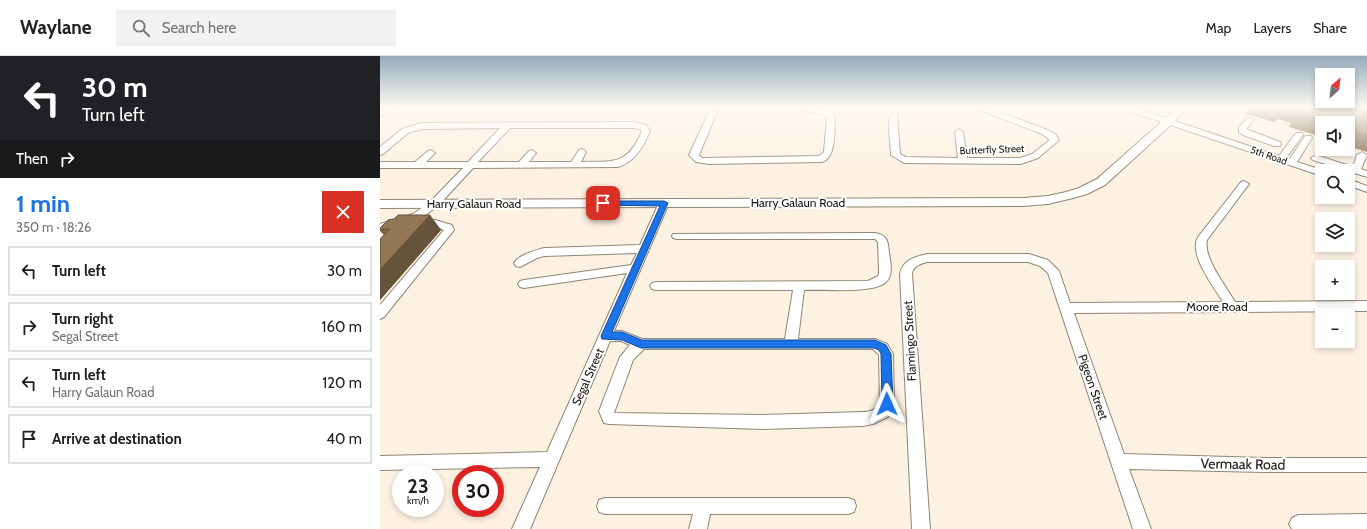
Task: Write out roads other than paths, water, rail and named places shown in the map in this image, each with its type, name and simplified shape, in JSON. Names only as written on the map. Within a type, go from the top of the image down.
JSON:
[{"type":"main road","name":"Harry Galaun Road","points":[[380,204],[1023,202],[1048,200],[1082,191],[1101,182],[1160,129]]},
{"type":"street","points":[[380,152],[409,129]]},
{"type":"street","points":[[382,226],[419,215],[434,204],[504,129]]},
{"type":"street","points":[[380,165],[611,164],[624,162],[631,157],[645,134],[646,129]]},
{"type":"street","points":[[705,129],[694,155],[699,160],[725,161],[822,159],[828,152],[830,129]]},
{"type":"street","name":"Butterfly Street","points":[[894,129],[896,155],[897,157],[908,161],[1027,160],[1035,156],[1055,140],[1052,136],[1038,129]]},
{"type":"street","name":"5th Road","points":[[1193,129],[1315,171]]},
{"type":"street","points":[[1242,129],[1252,136],[1277,144]]},
{"type":"street","points":[[959,132],[963,161]]},
{"type":"street","points":[[1281,159],[1299,135]]},
{"type":"street","points":[[1292,163],[1308,138]]},
{"type":"street","points":[[574,165],[582,152]]},
{"type":"street","points":[[417,165],[431,153]]},
{"type":"street","points":[[522,165],[532,153]]},
{"type":"street","points":[[1356,170],[1362,155]]},
{"type":"street","points":[[1316,158],[1367,174]]},
{"type":"street","points":[[1232,307],[1202,256],[1200,247],[1202,239],[1244,184]]},
{"type":"street","points":[[1355,185],[1367,189]]},
{"type":"street","name":"Segal Street","points":[[521,529],[664,203]]},
{"type":"street","points":[[380,314],[443,238],[448,230],[448,227],[445,225],[431,224],[402,231],[393,235]]},
{"type":"street","points":[[656,286],[869,285],[882,279],[885,273],[882,239],[871,235],[677,236]]},
{"type":"street","points":[[520,263],[533,255],[544,252],[644,249]]},
{"type":"street","name":"Pigeon Street","points":[[906,274],[907,268],[910,264],[921,259],[1029,258],[1044,263],[1053,270],[1142,529]]},
{"type":"street","points":[[524,284],[636,268]]},
{"type":"street","name":"Flamingo Street","points":[[906,274],[921,529]]},
{"type":"street","points":[[792,344],[799,286]]},
{"type":"street","name":"Moore Road","points":[[1066,308],[1367,306]]},
{"type":"street","points":[[606,336],[622,336],[641,344],[868,344],[882,348],[886,354],[886,408],[879,415],[863,420],[762,422],[613,420],[609,418],[606,411],[627,357],[641,344]]},
{"type":"street","points":[[380,463],[551,459]]},
{"type":"street","name":"Vermaak Road","points":[[1119,461],[1265,465],[1367,465]]},
{"type":"street","points":[[605,506],[848,506]]},
{"type":"street","points":[[698,529],[703,506]]},
{"type":"street","points":[[1298,524],[1367,523]]}]
